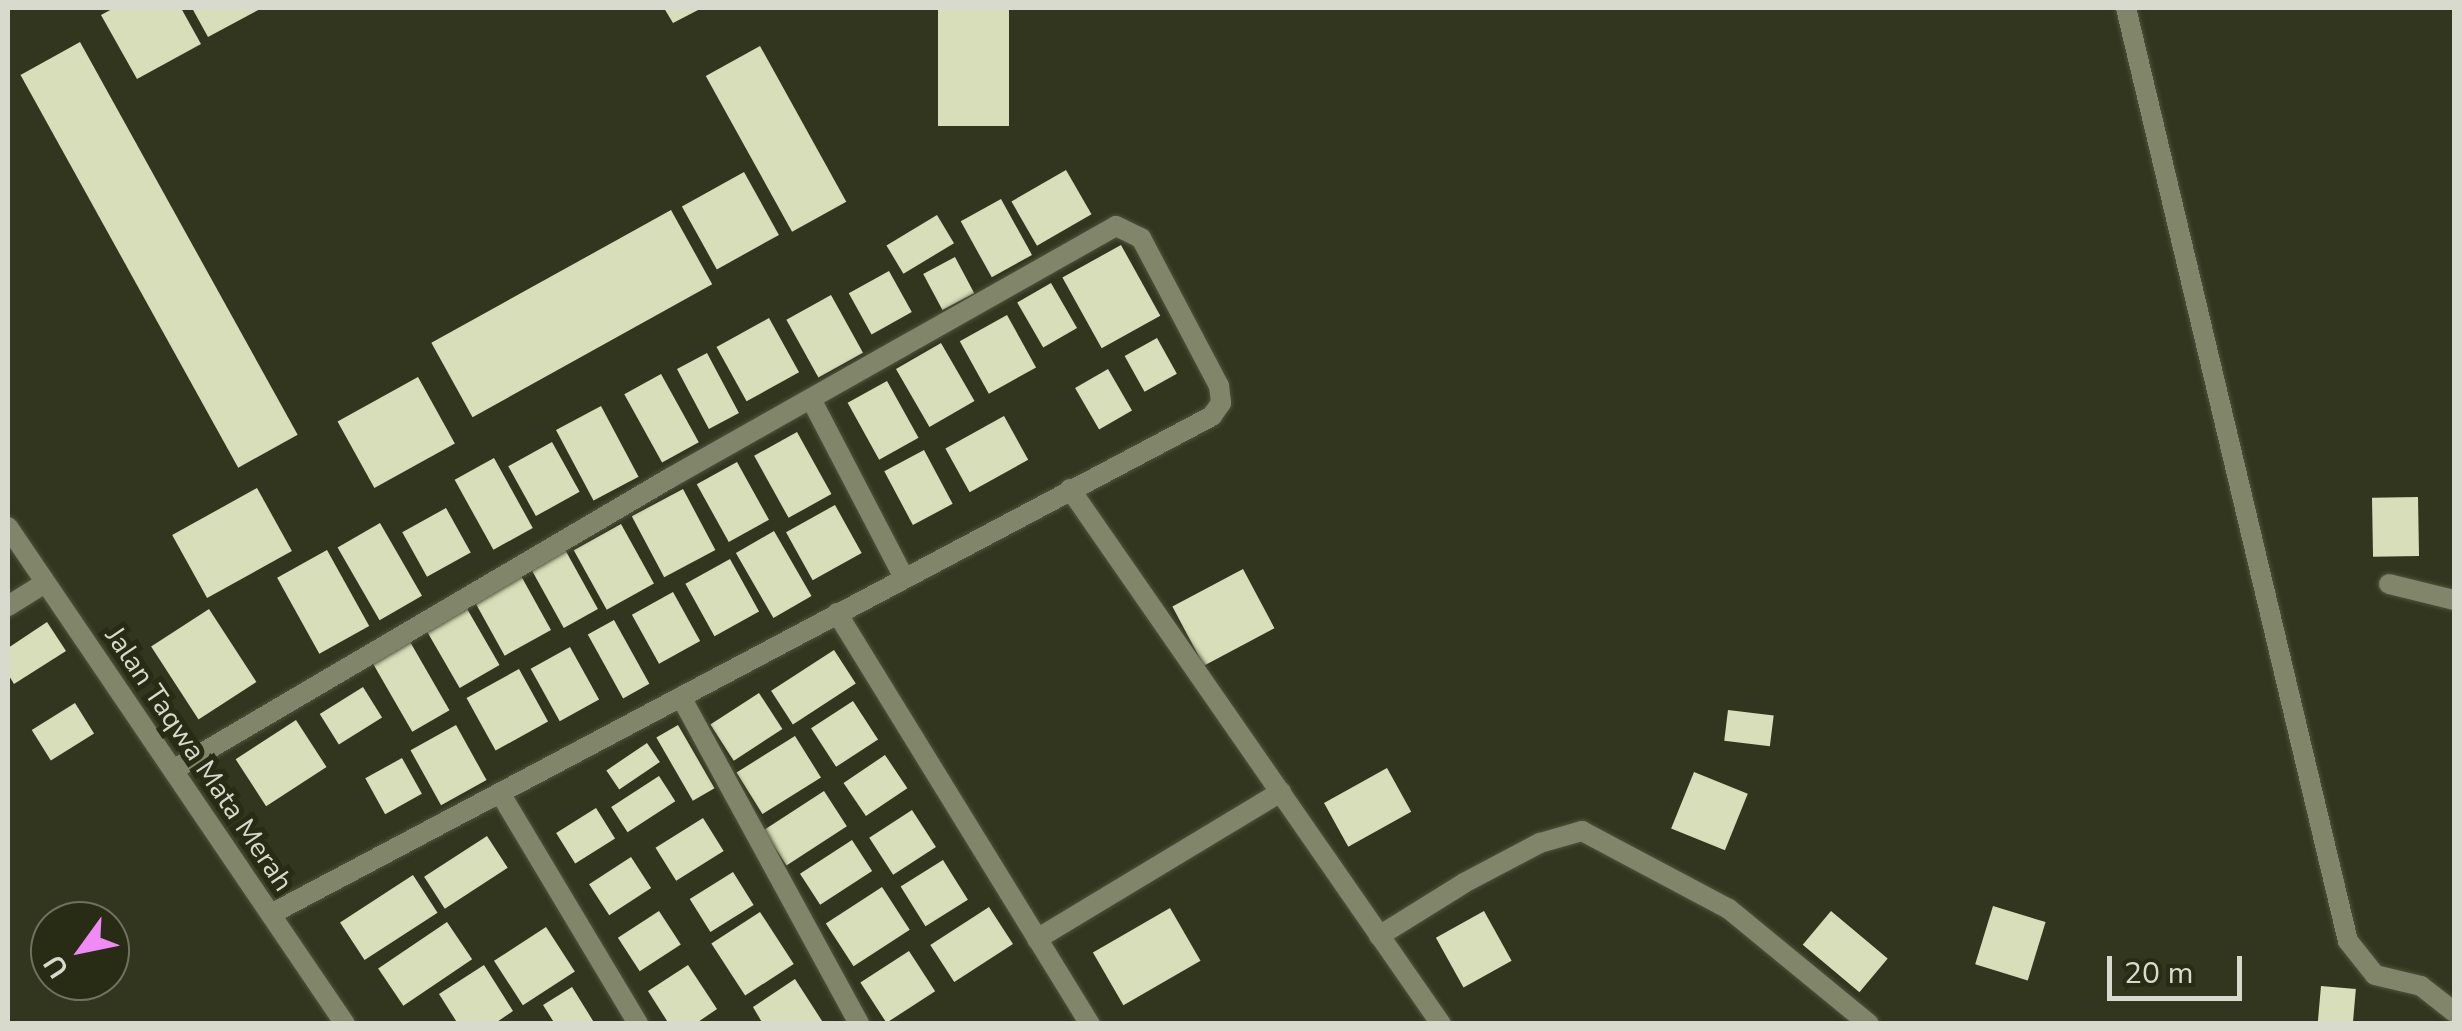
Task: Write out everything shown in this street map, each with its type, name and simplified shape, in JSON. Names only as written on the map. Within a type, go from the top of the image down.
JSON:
[{"type":"street","points":[[2126,8],[2130,41],[2348,941],[2375,975],[2421,986],[2454,1012]]},
{"type":"street","points":[[175,769],[670,478],[1116,226],[1130,230],[1151,254],[1219,386],[1221,403],[1201,424],[271,914]]},
{"type":"street","points":[[812,401],[904,578]]},
{"type":"street","points":[[1070,490],[1441,1024]]},
{"type":"street","name":"Jalan Taqwa Mata Merah","points":[[8,527],[345,1024]]},
{"type":"street","points":[[8,606],[45,583]]},
{"type":"street","points":[[2388,584],[2454,600]]},
{"type":"street","points":[[838,613],[1090,1024]]},
{"type":"street","points":[[681,697],[860,1024]]},
{"type":"street","points":[[1037,939],[1281,792]]},
{"type":"street","points":[[500,793],[638,1024]]},
{"type":"street","points":[[1379,936],[1525,851],[1582,831],[1729,909],[1869,1024]]},
{"type":"building","points":[[114,8],[181,8],[201,44],[137,79],[101,15]]},
{"type":"building","points":[[192,8],[262,8],[208,37]]},
{"type":"building","points":[[664,8],[702,8],[673,23]]},
{"type":"building","points":[[938,8],[1009,8],[1009,126],[938,126]]},
{"type":"building","points":[[80,42],[298,435],[238,468],[21,75]]},
{"type":"building","points":[[760,46],[846,202],[792,232],[706,76]]},
{"type":"building","points":[[1066,170],[1092,214],[1037,246],[1011,202]]},
{"type":"building","points":[[744,172],[779,235],[717,269],[682,206]]},
{"type":"building","points":[[1001,199],[1032,255],[992,277],[961,221]]},
{"type":"building","points":[[671,210],[712,284],[473,417],[431,343]]},
{"type":"building","points":[[937,215],[954,243],[903,274],[886,245]]},
{"type":"building","points":[[1121,245],[1160,316],[1102,348],[1062,277]]},
{"type":"building","points":[[955,257],[974,293],[942,310],[923,274]]},
{"type":"building","points":[[889,271],[912,312],[872,334],[849,293]]},
{"type":"building","points":[[1051,283],[1077,328],[1043,348],[1017,303]]},
{"type":"building","points":[[831,295],[863,353],[818,377],[786,320]]},
{"type":"building","points":[[1007,315],[1036,367],[989,394],[960,341]]},
{"type":"building","points":[[769,318],[799,372],[747,401],[717,347]]},
{"type":"building","points":[[1157,338],[1177,374],[1145,392],[1125,356]]},
{"type":"building","points":[[941,343],[974,401],[929,427],[896,369]]},
{"type":"building","points":[[707,353],[739,413],[709,429],[677,369]]},
{"type":"building","points":[[1108,369],[1132,411],[1099,430],[1075,388]]},
{"type":"building","points":[[661,374],[699,442],[662,463],[624,394]]},
{"type":"building","points":[[418,377],[455,443],[374,488],[338,422]]},
{"type":"building","points":[[887,381],[919,438],[879,460],[848,403]]},
{"type":"building","points":[[601,406],[639,477],[594,501],[556,430]]},
{"type":"building","points":[[1004,416],[1028,460],[970,492],[945,448]]},
{"type":"building","points":[[797,432],[831,494],[789,518],[754,456]]},
{"type":"building","points":[[552,442],[580,492],[536,516],[508,466]]},
{"type":"building","points":[[924,450],[953,504],[913,525],[884,471]]},
{"type":"building","points":[[494,458],[533,528],[493,550],[455,480]]},
{"type":"building","points":[[737,462],[769,520],[729,542],[697,484]]},
{"type":"building","points":[[257,488],[292,551],[207,598],[172,535]]},
{"type":"building","points":[[683,489],[715,550],[664,577],[632,516]]},
{"type":"building","points":[[2418,497],[2419,556],[2373,557],[2372,498]]},
{"type":"building","points":[[835,505],[862,553],[813,580],[786,532]]},
{"type":"building","points":[[446,508],[471,553],[427,577],[402,532]]},
{"type":"building","points":[[380,523],[422,596],[380,620],[338,548]]},
{"type":"building","points":[[621,524],[654,583],[607,610],[574,550]]},
{"type":"building","points":[[774,531],[812,596],[773,618],[736,553]]},
{"type":"building","points":[[563,546],[598,609],[564,628],[529,565]]},
{"type":"building","points":[[327,550],[369,626],[319,654],[277,578]]},
{"type":"building","points":[[730,559],[759,611],[714,636],[685,584]]},
{"type":"building","points":[[1243,569],[1274,628],[1204,666],[1172,607]]},
{"type":"building","points":[[520,574],[551,630],[505,656],[474,600]]},
{"type":"building","points":[[673,592],[700,641],[659,664],[632,615]]},
{"type":"building","points":[[466,607],[500,665],[460,688],[426,630]]},
{"type":"building","points":[[209,609],[256,682],[199,720],[151,647]]},
{"type":"building","points":[[614,620],[649,684],[623,698],[588,635]]},
{"type":"building","points":[[47,622],[66,651],[14,684],[8,674],[8,648]]},
{"type":"building","points":[[409,640],[450,710],[412,732],[372,662]]},
{"type":"building","points":[[570,647],[599,699],[560,721],[531,669]]},
{"type":"building","points":[[834,650],[856,684],[793,724],[771,691]]},
{"type":"building","points":[[519,669],[548,721],[496,751],[467,698]]},
{"type":"building","points":[[363,687],[382,718],[339,745],[320,714]]},
{"type":"building","points":[[759,693],[782,729],[734,761],[710,725]]},
{"type":"building","points":[[853,701],[878,740],[836,767],[811,728]]},
{"type":"building","points":[[75,703],[94,734],[51,761],[32,730]]},
{"type":"building","points":[[1728,710],[1774,716],[1770,746],[1724,741]]},
{"type":"building","points":[[296,720],[326,767],[266,806],[236,759]]},
{"type":"building","points":[[456,725],[487,780],[441,805],[411,750]]},
{"type":"building","points":[[678,725],[714,788],[693,801],[656,738]]},
{"type":"building","points":[[795,736],[821,778],[762,814],[736,773]]},
{"type":"building","points":[[647,743],[660,762],[619,789],[606,770]]},
{"type":"building","points":[[885,755],[907,788],[866,816],[844,783]]},
{"type":"building","points":[[402,758],[422,794],[385,814],[365,778]]},
{"type":"building","points":[[1387,768],[1411,812],[1348,847],[1324,803]]},
{"type":"building","points":[[1694,772],[1748,794],[1725,850],[1671,829]]},
{"type":"building","points":[[659,776],[675,801],[628,832],[611,807]]},
{"type":"building","points":[[824,791],[847,826],[786,865],[764,830]]},
{"type":"building","points":[[596,808],[615,839],[575,863],[556,833]]},
{"type":"building","points":[[912,810],[936,847],[893,875],[869,838]]},
{"type":"building","points":[[703,818],[724,851],[676,881],[656,848]]},
{"type":"building","points":[[487,836],[508,868],[445,909],[424,877]]},
{"type":"building","points":[[852,840],[872,871],[820,905],[800,874]]},
{"type":"building","points":[[631,857],[651,888],[609,915],[589,884]]},
{"type":"building","points":[[943,860],[968,900],[926,926],[901,886]]},
{"type":"building","points":[[733,872],[754,905],[710,932],[690,899]]},
{"type":"building","points":[[413,875],[438,913],[365,960],[340,922]]},
{"type":"building","points":[[882,887],[910,930],[854,966],[826,923]]},
{"type":"building","points":[[1993,906],[2046,922],[2028,980],[1975,964]]},
{"type":"building","points":[[989,907],[1013,944],[954,982],[930,945]]},
{"type":"building","points":[[1170,908],[1200,961],[1123,1005],[1093,952]]},
{"type":"building","points":[[659,911],[681,945],[640,971],[618,938]]},
{"type":"building","points":[[1484,911],[1512,961],[1464,988],[1436,938]]},
{"type":"building","points":[[1831,911],[1888,959],[1859,992],[1803,945]]},
{"type":"building","points":[[760,912],[794,964],[745,996],[711,944]]},
{"type":"building","points":[[447,922],[472,959],[403,1006],[378,968]]},
{"type":"building","points":[[546,927],[575,971],[523,1005],[494,961]]},
{"type":"building","points":[[909,951],[935,991],[886,1023],[860,983]]},
{"type":"building","points":[[484,965],[513,1011],[494,1024],[458,1024],[439,994]]},
{"type":"building","points":[[688,965],[717,1009],[695,1024],[669,1024],[648,991]]},
{"type":"building","points":[[795,979],[824,1024],[763,1024],[753,1007]]},
{"type":"building","points":[[2321,986],[2356,989],[2353,1024],[2318,1024]]},
{"type":"building","points":[[572,987],[595,1024],[555,1024],[543,1005]]}]
